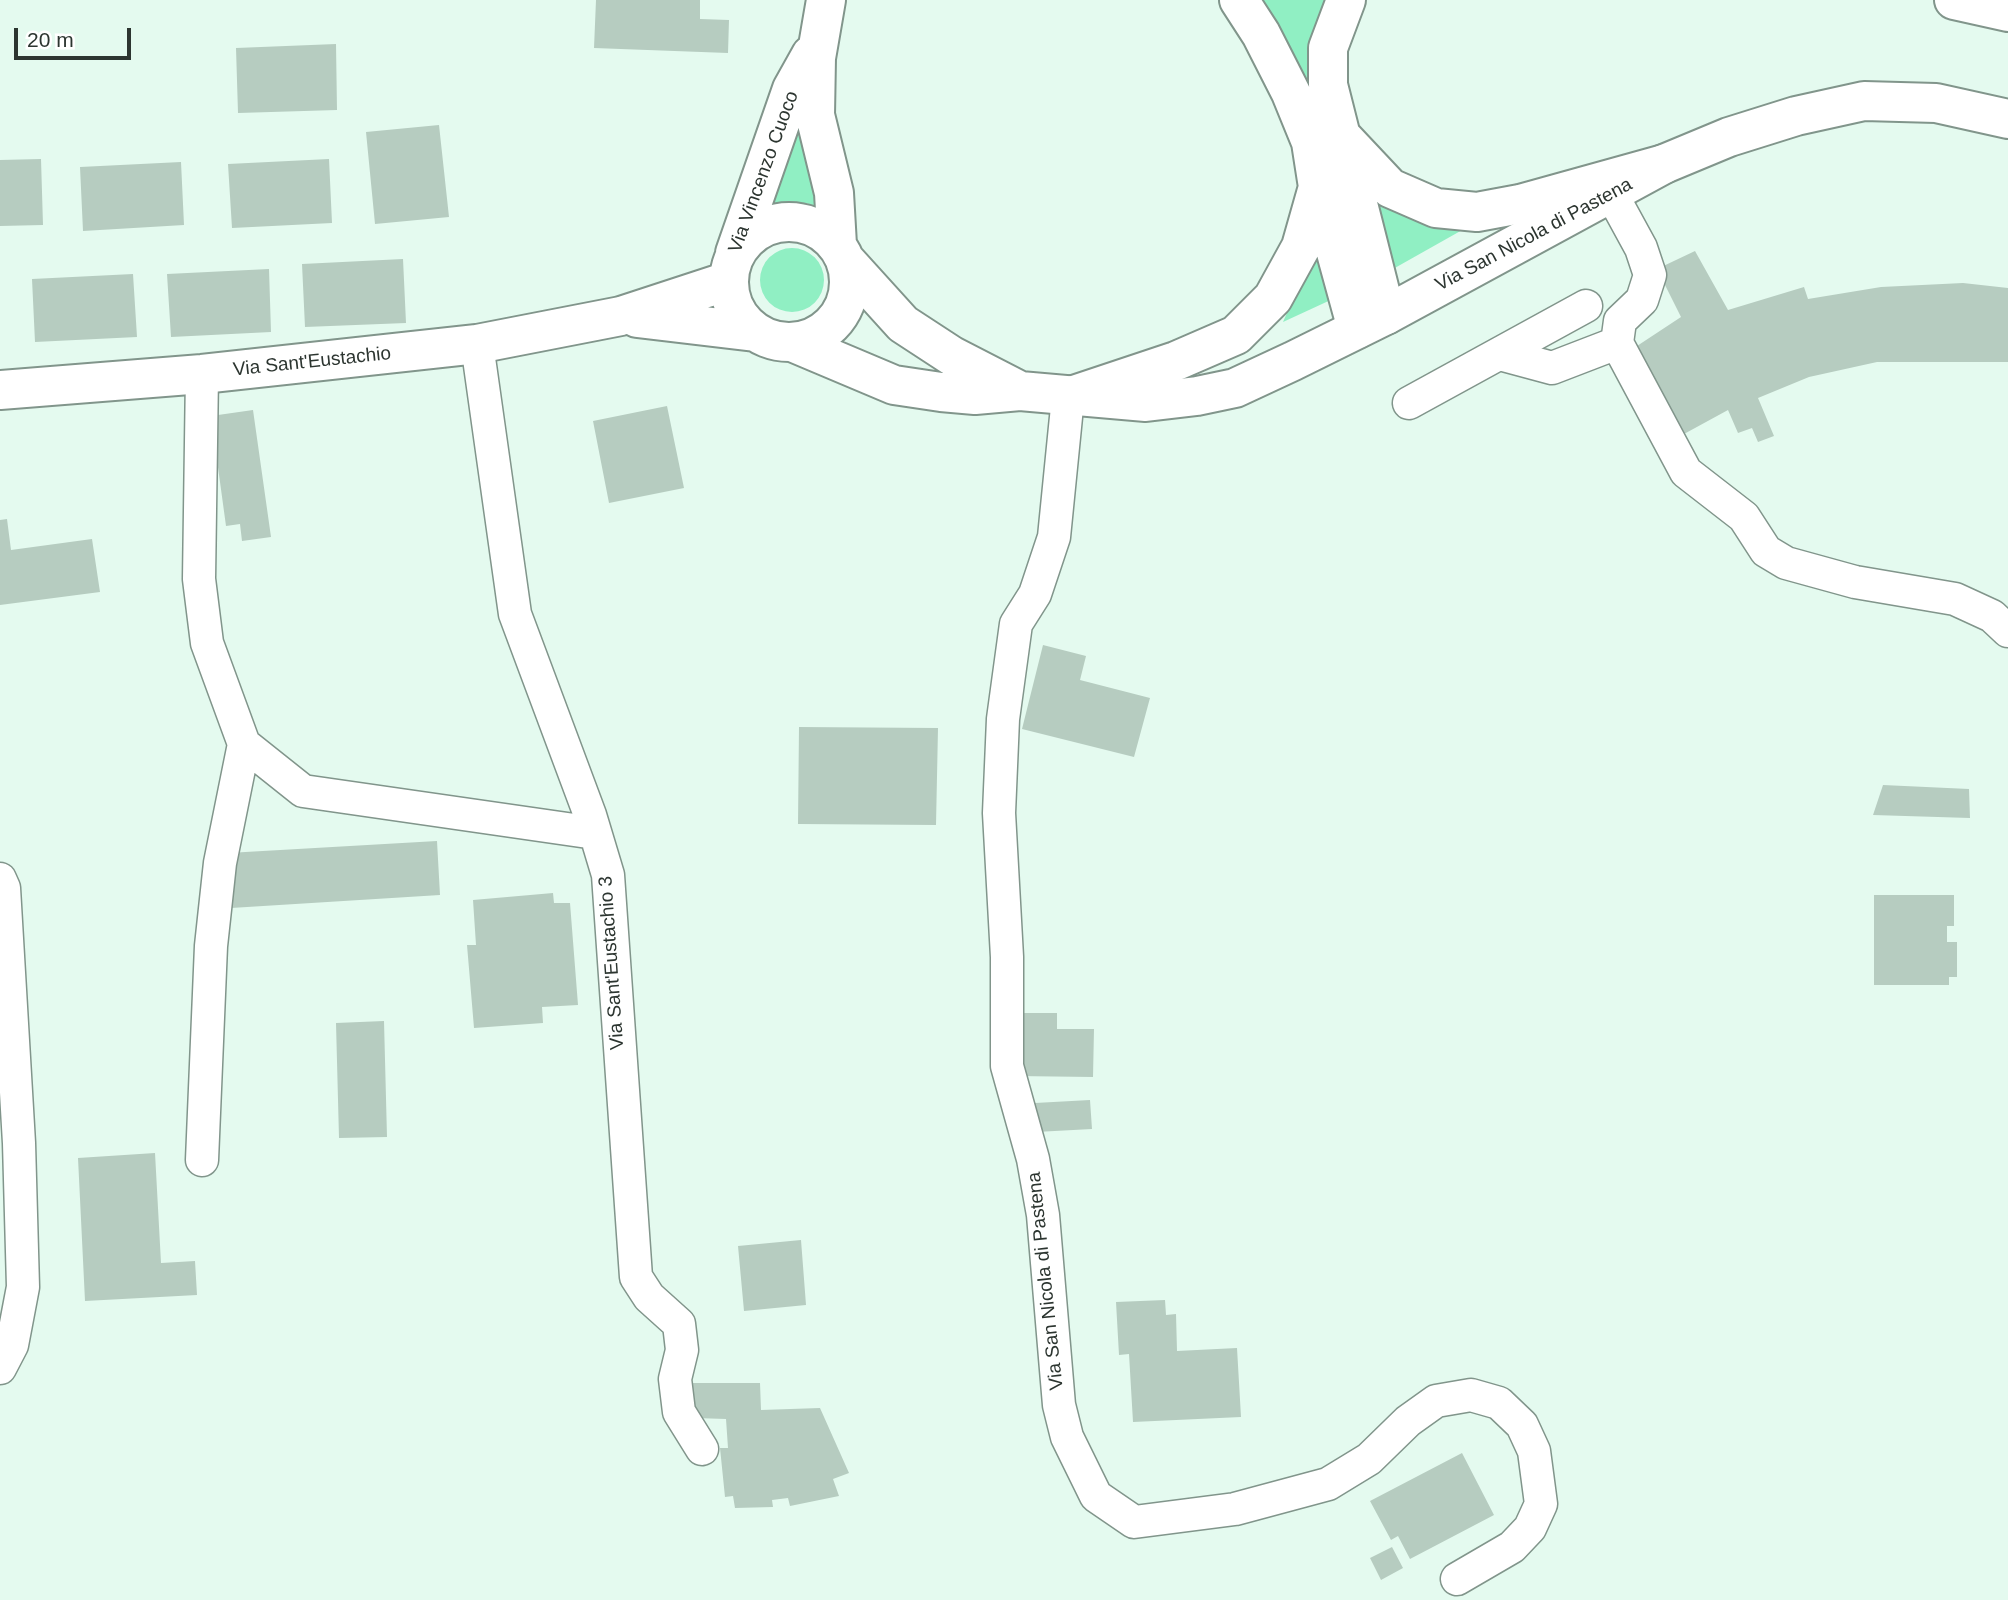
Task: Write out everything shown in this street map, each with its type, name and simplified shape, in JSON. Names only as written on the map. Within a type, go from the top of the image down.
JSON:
[{"type":"main road","name":"Via Vincenzo Cuoco","points":[[826,0],[814,84],[815,115],[834,193],[841,252]]},
{"type":"main road","points":[[1239,0],[1261,34],[1291,93],[1311,142],[1318,187],[1372,322]]},
{"type":"main road","points":[[1346,0],[1328,48],[1328,85],[1334,118],[1342,137],[1372,322]]},
{"type":"main road","points":[[1954,0],[2008,12]]},
{"type":"main road","name":"Via Vincenzo Cuoco","points":[[729,273],[792,89],[819,41]]},
{"type":"main road","name":"Via San Nicola di Pastena","points":[[792,342],[894,385],[975,395],[1020,391],[1146,402],[1235,388],[1372,322],[1664,164],[1783,120],[1864,101],[1936,103],[2008,118]]},
{"type":"main road","points":[[1342,137],[1390,188],[1436,208],[1477,212],[1520,204],[1664,164]]},
{"type":"main road","points":[[1068,397],[1176,361],[1236,335],[1273,298],[1296,257],[1318,187]]},
{"type":"main road","points":[[787,221],[806,224],[823,232],[841,252],[849,292],[844,307],[823,332],[809,340],[776,341],[755,332],[736,312],[729,273],[738,248],[752,234],[768,225],[787,221]]},
{"type":"main road","name":"Via San Nicola di Pastena","points":[[841,252],[903,324],[952,356],[1020,391]]},
{"type":"main road","name":"Via Sant'Eustachio","points":[[0,390],[202,374],[477,344],[621,316],[729,273]]},
{"type":"main road","name":"Via Sant'Eustachio","points":[[621,316],[755,332]]},
{"type":"street","points":[[1611,193],[1642,248],[1650,275],[1642,300],[1620,321],[1617,344],[1686,472],[1744,517],[1766,551],[1786,562],[1855,582],[1955,599],[1992,616],[2008,631]]},
{"type":"street","points":[[1409,403],[1586,306]]},
{"type":"street","name":"Via Sant'Eustachio 3","points":[[477,344],[516,614],[608,875],[636,1277],[649,1297],[679,1324],[682,1350],[675,1379],[679,1412],[702,1449]]},
{"type":"street","points":[[1500,354],[1552,368],[1617,344]]},
{"type":"street","points":[[202,374],[199,579],[206,643],[244,744],[303,791],[595,832]]},
{"type":"street","name":"Via San Nicola di Pastena","points":[[1068,397],[1054,537],[1035,594],[1016,624],[1003,719],[999,813],[1007,945],[1007,1066],[1033,1159],[1043,1215],[1059,1405],[1067,1437],[1096,1496],[1134,1522],[1234,1509],[1328,1484],[1368,1459],[1408,1421],[1436,1401],[1471,1395],[1499,1403],[1522,1425],[1534,1451],[1541,1504],[1530,1528],[1512,1547],[1457,1579]]},
{"type":"street","points":[[202,1160],[211,947],[220,863],[244,744]]},
{"type":"street","points":[[0,880],[4,888],[19,1143],[23,1287],[12,1345],[0,1368]]},
{"type":"green space","points":[[1259,0],[1329,0],[1363,271]]},
{"type":"green space","points":[[803,121],[820,208],[806,203],[771,203]]},
{"type":"green space","points":[[1371,188],[1464,229],[1393,269]]},
{"type":"green space","points":[[1318,242],[1335,298],[1283,322],[1301,281]]},
{"type":"green space","points":[[786,248],[798,248],[815,257],[822,268],[822,292],[815,303],[798,312],[786,312],[774,307],[765,298],[760,286],[760,274],[765,262],[774,253]]},
{"type":"building","points":[[596,0],[700,0],[700,19],[729,20],[728,53],[594,48]]},
{"type":"building","points":[[336,44],[337,110],[238,113],[236,48]]},
{"type":"building","points":[[439,125],[449,217],[375,224],[366,132]]},
{"type":"building","points":[[41,159],[43,225],[0,226],[0,160]]},
{"type":"building","points":[[329,159],[332,223],[232,228],[228,164]]},
{"type":"building","points":[[181,162],[184,225],[83,231],[80,167]]},
{"type":"building","points":[[1695,251],[1728,310],[1804,287],[1808,299],[1881,287],[1963,283],[2008,288],[2008,362],[1877,362],[1809,377],[1758,398],[1774,436],[1758,442],[1752,428],[1738,433],[1728,410],[1684,434],[1637,346],[1681,317],[1657,269]]},
{"type":"building","points":[[403,259],[406,323],[305,327],[302,264]]},
{"type":"building","points":[[269,269],[271,332],[171,337],[167,274]]},
{"type":"building","points":[[133,274],[137,337],[35,342],[32,279]]},
{"type":"building","points":[[667,406],[684,488],[609,503],[593,421]]},
{"type":"building","points":[[253,410],[271,537],[242,541],[240,524],[226,526],[211,416]]},
{"type":"building","points":[[7,519],[11,550],[92,539],[100,592],[0,605],[0,520]]},
{"type":"building","points":[[1043,645],[1086,656],[1080,680],[1150,698],[1134,757],[1022,729]]},
{"type":"building","points":[[799,727],[938,728],[936,825],[798,824]]},
{"type":"building","points":[[1883,785],[1969,789],[1970,818],[1873,815]]},
{"type":"building","points":[[437,841],[440,895],[231,908],[228,853]]},
{"type":"building","points":[[553,893],[554,903],[570,903],[578,1005],[542,1007],[543,1023],[474,1028],[467,945],[476,945],[473,900]]},
{"type":"building","points":[[1874,895],[1954,895],[1954,926],[1947,926],[1947,942],[1957,942],[1957,977],[1949,977],[1949,985],[1874,985]]},
{"type":"building","points":[[1015,1013],[1057,1013],[1057,1029],[1094,1029],[1093,1077],[1015,1076]]},
{"type":"building","points":[[384,1021],[387,1137],[339,1138],[336,1023]]},
{"type":"building","points":[[1090,1100],[1092,1129],[1036,1132],[1035,1103]]},
{"type":"building","points":[[155,1153],[161,1263],[195,1261],[197,1295],[85,1301],[78,1158]]},
{"type":"building","points":[[801,1240],[806,1305],[744,1311],[738,1246]]},
{"type":"building","points":[[1165,1300],[1166,1315],[1176,1314],[1177,1351],[1237,1348],[1241,1417],[1133,1422],[1129,1354],[1119,1355],[1116,1302]]},
{"type":"building","points":[[690,1383],[760,1383],[761,1410],[820,1408],[849,1473],[833,1479],[839,1496],[790,1506],[788,1498],[772,1500],[773,1507],[735,1508],[733,1496],[725,1497],[720,1448],[728,1448],[726,1419],[695,1418]]},
{"type":"building","points":[[1462,1453],[1494,1515],[1410,1559],[1398,1536],[1391,1540],[1370,1501]]},
{"type":"building","points":[[1392,1547],[1403,1568],[1381,1580],[1370,1558]]}]
